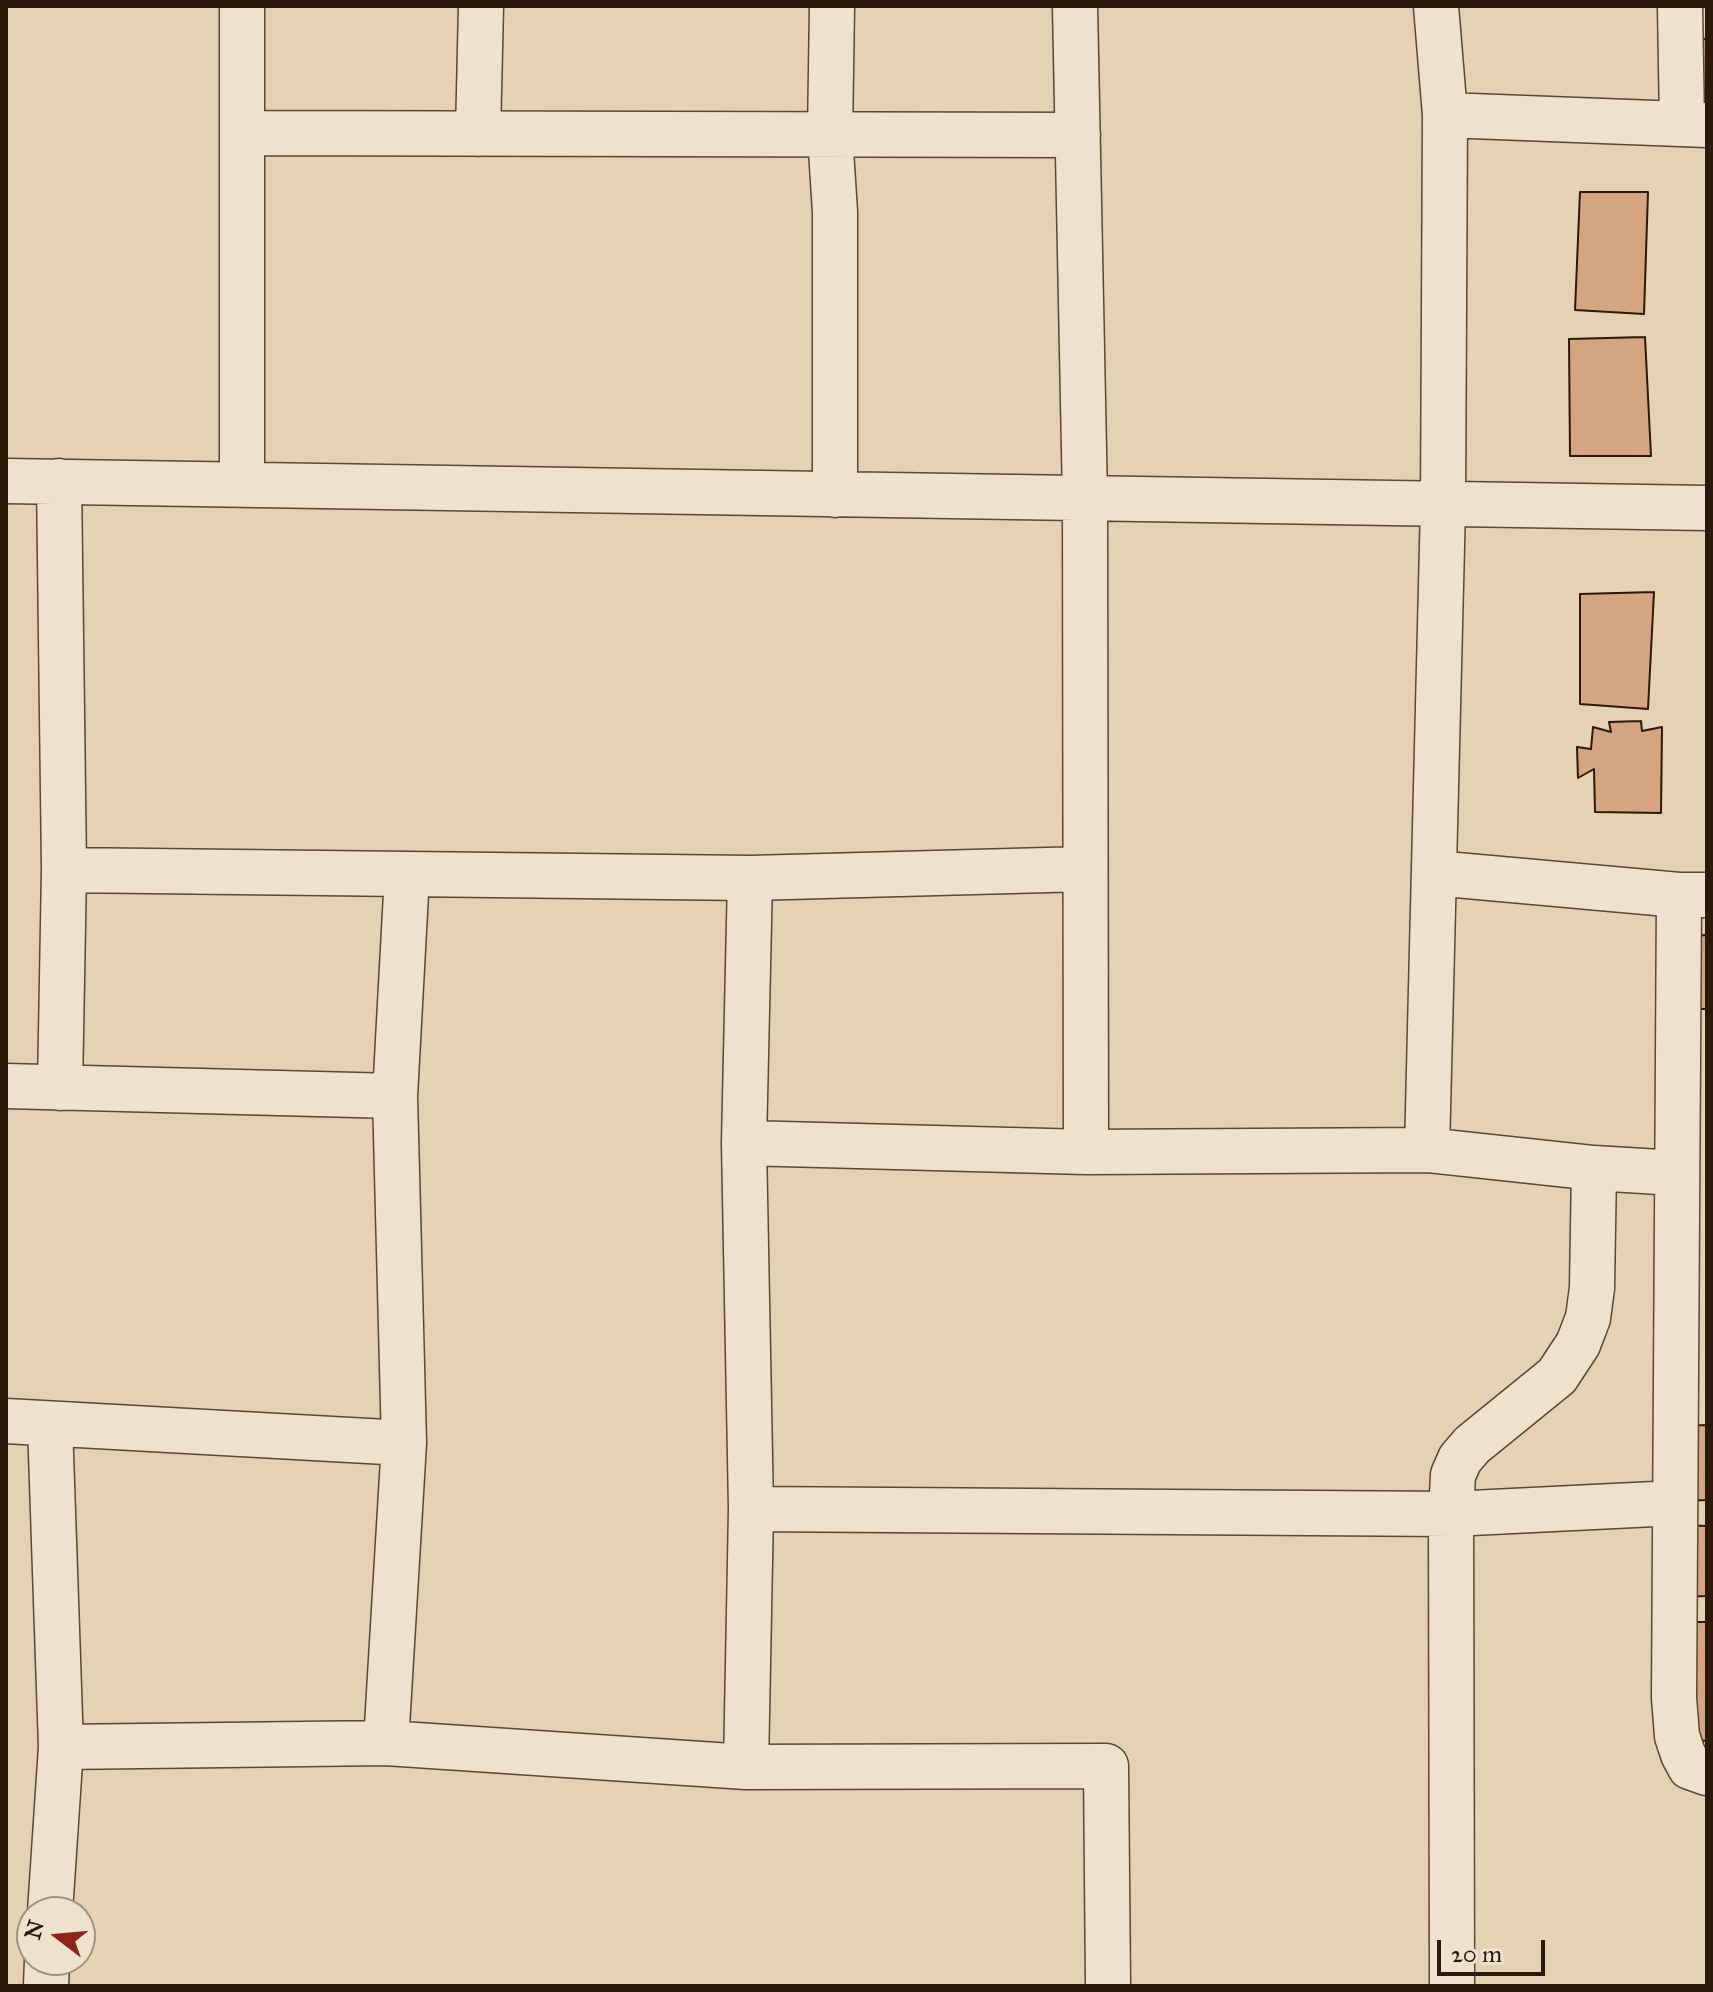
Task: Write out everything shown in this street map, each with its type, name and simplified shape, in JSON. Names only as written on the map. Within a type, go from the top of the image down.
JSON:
[{"type":"street","points":[[242,6],[242,484]]},
{"type":"street","points":[[478,134],[481,6]]},
{"type":"street","points":[[832,6],[830,135],[835,212],[835,495]]},
{"type":"street","points":[[1075,6],[1085,499],[1086,1152]]},
{"type":"street","points":[[1427,1150],[1443,505],[1445,115],[1436,6]]},
{"type":"street","points":[[1445,115],[1695,124],[1680,6]]},
{"type":"street","points":[[243,133],[1078,135]]},
{"type":"street","points":[[6,481],[1707,508]]},
{"type":"street","points":[[59,481],[64,870],[60,1088]]},
{"type":"street","points":[[64,870],[750,878],[1085,869]]},
{"type":"street","points":[[1434,873],[1693,895],[1676,1173],[1674,1698],[1677,1736],[1690,1767],[1707,1773]]},
{"type":"street","points":[[386,1743],[404,1443],[395,1096],[407,875]]},
{"type":"street","points":[[746,1767],[751,1509],[744,1143],[750,878]]},
{"type":"street","points":[[6,1086],[395,1096]]},
{"type":"street","points":[[744,1143],[1086,1152],[1427,1150],[1594,1168],[1676,1173]]},
{"type":"street","points":[[1452,1986],[1453,1475],[1460,1459],[1472,1445],[1557,1376],[1578,1344],[1588,1318],[1592,1288],[1594,1168]]},
{"type":"street","points":[[6,1421],[404,1443]]},
{"type":"street","points":[[50,1424],[61,1747],[51,1896]]},
{"type":"street","points":[[751,1509],[1451,1514],[1675,1503]]},
{"type":"street","points":[[61,1747],[386,1743],[746,1767],[1106,1766],[1108,1986]]},
{"type":"building","points":[[1686,38],[1707,39],[1707,107],[1688,108]]},
{"type":"building","points":[[1580,192],[1648,192],[1644,314],[1575,310]]},
{"type":"building","points":[[1645,337],[1651,456],[1570,456],[1569,339]]},
{"type":"building","points":[[1654,592],[1648,709],[1580,704],[1580,594]]},
{"type":"building","points":[[1641,721],[1642,731],[1662,727],[1661,813],[1595,812],[1594,769],[1578,778],[1577,747],[1591,749],[1593,727],[1611,732],[1609,722]]},
{"type":"building","points":[[1707,935],[1707,1009],[1695,1009],[1692,936]]},
{"type":"building","points":[[1707,1425],[1707,1500],[1684,1501],[1683,1426]]},
{"type":"building","points":[[1682,1525],[1707,1526],[1707,1596],[1683,1597]]},
{"type":"building","points":[[1685,1622],[1707,1622],[1707,1741],[1685,1739]]}]
